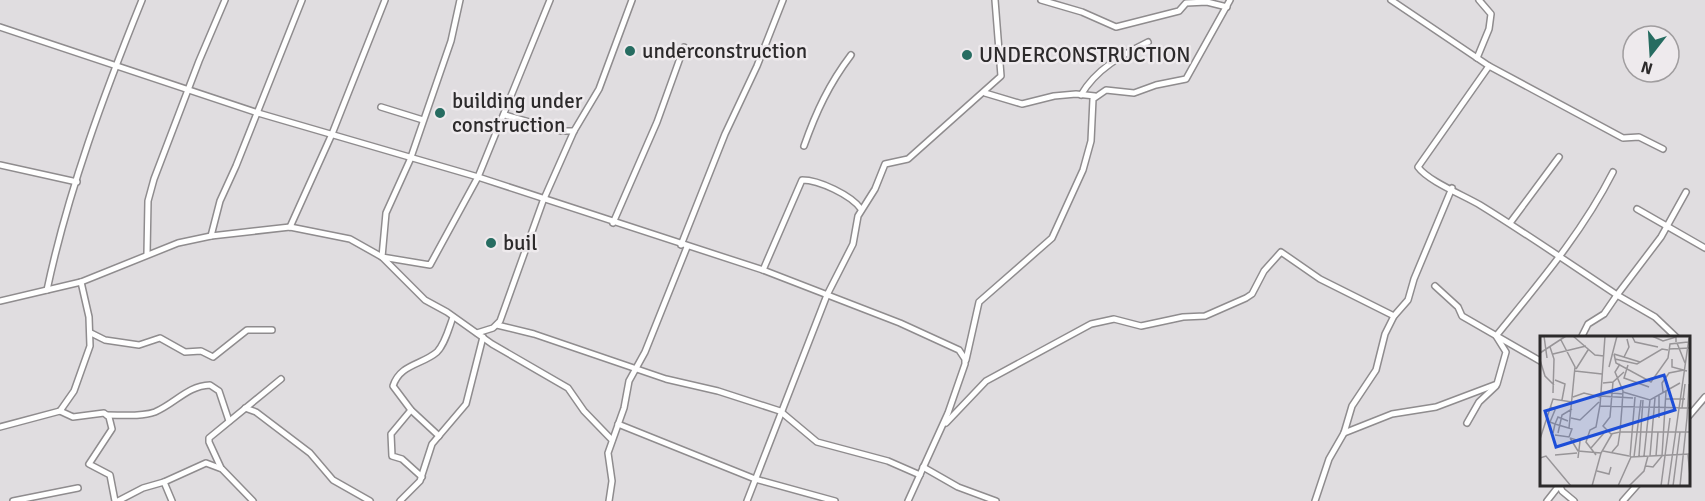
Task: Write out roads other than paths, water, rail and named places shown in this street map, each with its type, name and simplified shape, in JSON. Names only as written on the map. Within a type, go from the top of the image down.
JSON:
[{"type":"street","points":[[47,290],[77,182],[116,66],[142,0]]},
{"type":"street","points":[[147,254],[148,201],[163,153],[225,0]]},
{"type":"street","points":[[211,236],[219,201],[258,113],[302,0]]},
{"type":"street","points":[[290,227],[332,134],[385,0]]},
{"type":"street","points":[[382,257],[386,213],[410,159],[451,40],[460,0]]},
{"type":"street","points":[[382,257],[430,265],[478,177],[550,0]]},
{"type":"street","points":[[400,501],[422,477],[429,450],[466,404],[480,335],[497,325],[528,248],[543,201],[574,131],[599,89],[632,0]]},
{"type":"street","points":[[609,501],[612,481],[608,458],[624,408],[629,381],[645,352],[724,134],[757,66],[783,0]]},
{"type":"street","points":[[747,501],[780,411],[827,295],[853,244],[856,222],[861,209],[875,189],[886,164],[908,159],[985,93],[1002,73],[994,0]]},
{"type":"street","points":[[1041,0],[1082,12],[1116,27],[1179,11],[1186,3],[1207,2],[1227,6]]},
{"type":"street","points":[[985,93],[1023,104],[1046,97],[1081,94],[1095,96],[1106,90],[1134,93],[1156,85],[1186,79],[1230,0]]},
{"type":"street","points":[[1391,0],[1489,66],[1623,138],[1639,137],[1663,149]]},
{"type":"street","points":[[1477,58],[1489,29],[1491,14],[1479,0]]},
{"type":"street","points":[[0,27],[258,113],[478,177],[543,201],[763,270],[900,323],[959,350],[965,359],[965,364]]},
{"type":"street","points":[[1081,94],[1087,84],[1104,67],[1148,42]]},
{"type":"street","points":[[613,223],[653,132],[684,47]]},
{"type":"street","points":[[804,146],[815,113],[830,83],[851,56]]},
{"type":"street","points":[[1489,66],[1418,167],[1424,176],[1452,188],[1510,223],[1617,295],[1655,317],[1675,336]]},
{"type":"street","points":[[908,501],[942,426],[965,364],[979,303],[1052,238],[1083,170],[1091,141],[1091,112],[1095,96]]},
{"type":"street","points":[[381,107],[423,120]]},
{"type":"street","points":[[505,115],[561,131],[574,131]]},
{"type":"street","points":[[1510,223],[1559,157]]},
{"type":"street","points":[[0,165],[77,182]]},
{"type":"street","points":[[1496,336],[1561,257],[1596,207],[1613,172]]},
{"type":"street","points":[[763,270],[800,181],[806,180],[828,188],[853,200],[861,209]]},
{"type":"street","points":[[1315,501],[1331,453],[1344,433],[1353,403],[1376,370],[1385,334],[1394,316],[1408,300],[1414,279],[1452,188]]},
{"type":"street","points":[[1582,336],[1588,324],[1604,314],[1661,237],[1686,192]]},
{"type":"street","points":[[1637,209],[1705,248]]},
{"type":"street","points":[[0,301],[81,282],[178,243],[211,236],[290,227],[350,239],[382,257],[425,300],[568,388],[584,411],[612,440]]},
{"type":"street","points":[[942,426],[986,381],[1091,324],[1113,319],[1141,326],[1183,317],[1205,316],[1246,298],[1252,294],[1264,271],[1281,252],[1320,279],[1394,316]]},
{"type":"street","points":[[60,411],[74,391],[84,368],[91,333],[81,282]]},
{"type":"street","points":[[1435,286],[1458,308],[1462,316],[1540,361]]},
{"type":"street","points":[[439,436],[411,410],[394,389],[394,382],[408,366],[426,359],[439,350],[453,317]]},
{"type":"street","points":[[497,325],[534,334],[666,379],[718,391],[780,411],[817,442],[888,461],[920,475]]},
{"type":"street","points":[[91,333],[105,340],[139,345],[160,338],[184,352],[201,351],[213,357],[247,330],[272,330]]},
{"type":"street","points":[[1467,423],[1479,402],[1497,384],[1506,352],[1496,336]]},
{"type":"street","points":[[252,500],[222,470],[208,442],[209,438],[281,379]]},
{"type":"street","points":[[1344,433],[1392,414],[1436,407],[1497,384]]},
{"type":"street","points":[[0,427],[60,411],[73,417],[102,413],[107,415],[152,413],[171,404],[192,387],[210,385],[218,389],[229,421]]},
{"type":"street","points":[[1690,416],[1705,397]]},
{"type":"street","points":[[245,408],[256,412],[310,453],[333,480],[370,501]]},
{"type":"street","points":[[411,410],[393,429],[390,443],[392,456],[402,459],[422,477]]},
{"type":"street","points":[[107,415],[112,429],[89,464],[110,475],[117,501],[206,463],[222,470]]},
{"type":"street","points":[[618,424],[755,479],[835,501]]},
{"type":"street","points":[[923,467],[958,487],[996,501]]},
{"type":"street","points":[[164,482],[172,501]]},
{"type":"street","points":[[1547,501],[1558,486],[1574,501]]},
{"type":"street","points":[[1634,501],[1625,499],[1636,486]]},
{"type":"street","points":[[13,501],[78,488]]},
{"type":"place","name":"underconstruction","points":[[630,51]]},
{"type":"place","name":"UNDERCONSTRUCTION","points":[[967,55]]},
{"type":"place","name":"building under construction","points":[[440,113]]},
{"type":"place","name":"buil","points":[[491,243]]}]
